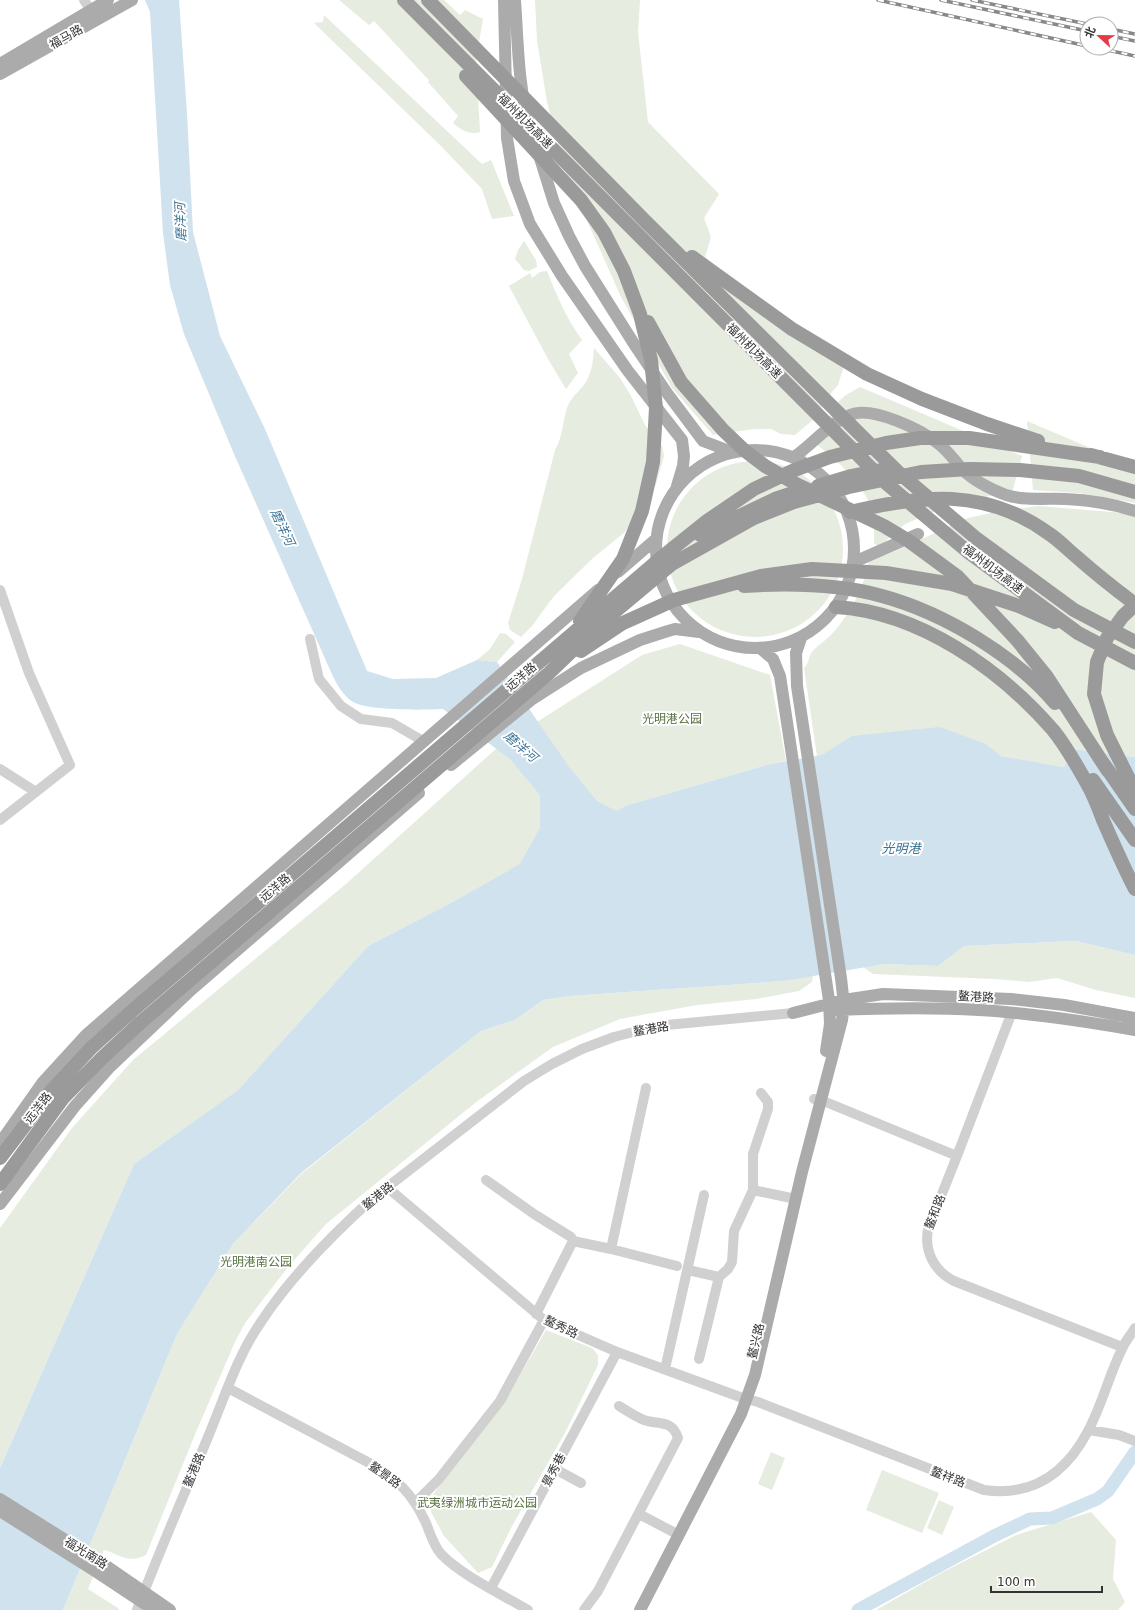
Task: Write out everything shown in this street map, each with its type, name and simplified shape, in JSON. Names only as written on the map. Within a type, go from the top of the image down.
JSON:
[{"type":"highway","name":"福州机场高速","points":[[404,0],[887,484],[967,550],[1078,633],[1135,663]]},
{"type":"highway","name":"福州机场高速","points":[[428,0],[644,220],[898,472],[977,539],[1074,610],[1134,641]]},
{"type":"highway","points":[[416,13],[456,65],[581,200],[604,232],[624,271],[640,314],[651,360],[656,408],[653,462],[642,512],[623,559],[569,636]]},
{"type":"highway","points":[[644,220],[792,329],[867,374],[922,399],[987,424],[1037,440],[1135,467]]},
{"type":"highway","points":[[630,288],[681,382],[723,430],[744,450],[765,466],[821,497],[884,526],[909,541],[958,577],[1017,640],[1047,677],[1108,771]]},
{"type":"highway","points":[[569,636],[707,521],[754,489],[792,471],[824,459],[886,443],[920,438],[969,438],[1100,457]]},
{"type":"highway","points":[[662,557],[714,527],[774,499],[850,476],[915,464],[949,461],[1000,461],[1086,471],[1135,482]]},
{"type":"highway","points":[[549,673],[599,625],[672,564],[754,518],[794,502],[848,487],[921,472],[970,469],[1020,470],[1079,476],[1135,492]]},
{"type":"highway","points":[[848,512],[887,503],[921,498],[954,498],[986,503],[1020,516],[1048,533],[1135,604],[1123,616],[1108,638],[1097,662],[1094,694],[1107,735],[1135,791]]},
{"type":"highway","points":[[549,673],[623,623],[674,600],[761,576],[812,569],[886,573],[952,584],[1019,606],[1078,633]]},
{"type":"highway","points":[[1093,571],[1135,595]]},
{"type":"highway","points":[[712,589],[791,585],[845,588],[883,596],[940,618],[989,646],[1017,666],[1043,689],[1071,722],[1135,809]]},
{"type":"highway","points":[[836,606],[866,610],[892,618],[922,630],[976,660],[1004,682],[1054,731],[1084,767],[1135,840]]},
{"type":"highway","name":"远洋路","points":[[0,1158],[52,1090],[92,1047],[132,1010],[569,636]]},
{"type":"highway","name":"远洋路","points":[[2,1183],[63,1098],[102,1058],[141,1022],[549,673]]},
{"type":"highway","points":[[1054,731],[1073,759],[1091,790],[1119,857],[1135,888]]},
{"type":"main road","name":"福马路","points":[[0,74],[132,0]]},
{"type":"main road","points":[[504,0],[506,138],[514,181],[530,224],[562,276],[628,371],[682,440],[684,456],[683,466],[676,489]]},
{"type":"main road","points":[[515,0],[520,68],[527,116],[554,203],[569,236],[585,266],[636,347],[667,393],[703,441],[732,452]]},
{"type":"main road","name":"福马路","points":[[0,64],[104,1]]},
{"type":"main road","points":[[794,457],[838,421],[851,414],[864,412],[884,415],[938,443],[962,469],[976,481],[1008,496],[1068,499],[1119,506],[1135,511]]},
{"type":"main road","points":[[753,449],[774,451],[794,457],[812,467],[826,479],[848,512],[854,537],[854,562],[848,586],[836,606],[820,624],[801,638],[782,646],[761,649],[745,649],[728,646],[699,632],[679,614],[664,591],[657,566],[656,539],[666,504],[676,489],[692,472],[710,460],[732,452],[753,449]]},
{"type":"main road","points":[[854,562],[918,534]]},
{"type":"main road","points":[[0,1143],[43,1082],[86,1035],[656,539]]},
{"type":"main road","points":[[0,1204],[75,1106],[109,1068],[191,990],[444,771],[532,700],[581,668],[640,640],[672,630],[699,632]]},
{"type":"main road","points":[[801,638],[796,653],[797,686],[844,1005],[842,1020],[829,1052]]},
{"type":"main road","points":[[761,649],[773,659],[780,676],[826,981],[829,1006],[829,1052]]},
{"type":"main road","name":"鳌港路","points":[[844,1005],[883,994],[1011,999],[1064,1005],[1135,1018]]},
{"type":"main road","name":"鳌港路","points":[[793,1013],[829,1006],[844,1005],[884,1008],[978,1010],[1012,1012],[1135,1030]]},
{"type":"main road","name":"鳌兴路","points":[[632,1610],[741,1414],[743,1398],[755,1375],[793,1199],[829,1052]]},
{"type":"main road","name":"福光南路","points":[[0,1499],[97,1566],[140,1601],[154,1610]]},
{"type":"main road","name":"福光南路","points":[[0,1511],[97,1566]]},
{"type":"main road","name":"鳌兴路","points":[[640,1610],[676,1533]]},
{"type":"main road","name":"福光南路","points":[[140,1601],[170,1610]]},
{"type":"street","points":[[84,0],[91,10]]},
{"type":"street","points":[[0,590],[29,673],[70,765],[0,820]]},
{"type":"street","points":[[310,639],[320,679],[341,706],[361,719],[392,723],[423,741]]},
{"type":"street","points":[[0,769],[36,792]]},
{"type":"street","name":"鳌和路","points":[[1012,1012],[928,1229],[926,1236],[928,1250],[938,1269],[954,1281],[1122,1348]]},
{"type":"street","name":"鳌港路","points":[[140,1601],[228,1388],[256,1329],[277,1300],[306,1265],[332,1236],[367,1204],[524,1081],[548,1066],[582,1049],[614,1037],[656,1026],[793,1013]]},
{"type":"street","points":[[611,1249],[646,1088]]},
{"type":"street","points":[[699,1359],[719,1277],[728,1269],[732,1262],[734,1231],[753,1190],[754,1146],[768,1109],[768,1102],[761,1093]]},
{"type":"street","points":[[817,1099],[957,1156]]},
{"type":"street","points":[[486,1180],[534,1214],[571,1237],[573,1241],[677,1266]]},
{"type":"street","name":"鳌秀路","points":[[388,1188],[540,1317],[617,1352],[743,1398]]},
{"type":"street","points":[[753,1190],[793,1199]]},
{"type":"street","points":[[665,1369],[704,1195]]},
{"type":"street","points":[[415,1503],[439,1479],[500,1401],[540,1317],[573,1241]]},
{"type":"street","points":[[688,1270],[719,1277]]},
{"type":"street","name":"鳌祥路","points":[[743,1398],[758,1402],[971,1486],[993,1491],[1020,1490],[1046,1479],[1065,1463],[1089,1430],[1122,1348],[1135,1328]]},
{"type":"street","name":"景秀巷","points":[[491,1588],[617,1352]]},
{"type":"street","name":"鳌景路","points":[[228,1388],[387,1473],[402,1486],[415,1503],[441,1553],[459,1568],[528,1610]]},
{"type":"street","points":[[584,1610],[598,1591],[678,1438],[674,1430],[667,1425],[660,1422],[646,1421],[619,1406]]},
{"type":"street","points":[[1089,1430],[1119,1435],[1133,1440]]},
{"type":"street","points":[[555,1469],[581,1483]]},
{"type":"street","points":[[639,1514],[676,1533]]},
{"type":"green space","points":[[339,0],[444,0],[460,15],[465,10],[483,19],[476,59],[480,132],[472,133],[465,131],[453,123],[458,116],[428,82],[429,80],[374,21],[369,25]]},
{"type":"green space","points":[[535,0],[640,0],[638,32],[648,122],[719,194],[704,218],[711,237],[705,257],[735,282],[846,359],[838,385],[814,419],[795,435],[781,434],[771,429],[754,429],[713,435],[672,388],[621,297],[565,171],[547,102],[537,40]]},
{"type":"green space","points":[[324,15],[482,164],[491,160],[514,216],[492,219],[482,189],[441,146],[314,23],[323,22]]},
{"type":"green space","points":[[524,241],[536,260],[537,267],[529,271],[524,270],[515,259],[518,250]]},
{"type":"green space","points":[[547,271],[558,298],[576,332],[582,340],[569,354],[578,373],[566,389],[548,359],[509,286],[530,273],[532,278],[540,272]]},
{"type":"green space","points":[[594,348],[620,378],[630,394],[645,425],[662,446],[664,456],[656,484],[625,532],[593,558],[554,596],[532,626],[521,637],[510,630],[508,623],[522,579],[567,408],[572,399],[586,382],[590,373]]},
{"type":"green space","points":[[860,387],[1022,456],[1012,493],[1004,493],[954,503],[905,524],[879,547],[874,543],[874,512],[863,491],[843,467],[813,441],[840,400]]},
{"type":"green space","points":[[1027,421],[1135,467],[1135,503],[1079,493],[1033,490]]},
{"type":"green space","points":[[746,461],[764,461],[781,465],[796,471],[811,481],[823,493],[833,508],[839,523],[843,540],[843,558],[839,575],[833,590],[823,605],[811,617],[796,627],[781,633],[764,637],[746,637],[729,633],[714,627],[699,617],[687,605],[677,590],[671,575],[667,558],[667,540],[671,523],[677,508],[687,493],[699,481],[714,471],[729,465]]},
{"type":"green space","points":[[1038,506],[1124,513],[1135,517],[1135,757],[1073,749],[1064,767],[1001,756],[986,744],[817,756],[804,668],[807,665],[812,652],[831,635],[845,618],[860,591],[869,561],[893,552],[968,518],[1000,511]]},
{"type":"green space","points":[[500,633],[506,634],[515,642],[497,662],[477,660],[490,649]]},
{"type":"green space","name":"光明港公园","points":[[680,644],[770,675],[786,761],[770,764],[625,806],[449,904],[368,946],[238,1090],[134,1164],[0,1468],[0,1228],[72,1128],[133,1060],[346,884],[498,747],[642,655]]},
{"type":"green space","points":[[1076,941],[1135,955],[1135,998],[1096,990],[1057,978],[1029,982],[995,979],[873,974],[862,966],[884,964],[938,966],[963,946]]},
{"type":"green space","name":"光明港南公园","points":[[813,975],[812,982],[799,991],[756,999],[697,1005],[620,1019],[553,1047],[475,1103],[326,1224],[288,1267],[245,1323],[235,1342],[196,1432],[146,1555],[140,1558],[129,1559],[104,1550],[88,1589],[119,1610],[63,1610],[177,1334],[233,1244],[301,1174],[481,1031],[515,1020],[543,1000],[570,996],[784,981]]},
{"type":"green space","name":"武夷绿洲城市运动公园","points":[[546,1330],[592,1348],[598,1355],[598,1365],[566,1431],[511,1528],[492,1567],[478,1573],[444,1536],[431,1512],[430,1500],[444,1477],[512,1389]]},
{"type":"green space","points":[[771,1452],[785,1458],[772,1490],[758,1484]]},
{"type":"green space","points":[[882,1470],[939,1493],[922,1533],[866,1510]]},
{"type":"green space","points":[[939,1500],[954,1507],[942,1535],[927,1528]]},
{"type":"green space","points":[[1091,1512],[1116,1540],[1113,1579],[1125,1602],[1118,1610],[876,1610],[941,1573],[1016,1535]]},
{"type":"water","name":"光明港","points":[[145,0],[179,0],[193,232],[220,336],[265,429],[367,671],[393,679],[436,678],[477,660],[497,662],[569,767],[597,801],[616,811],[625,806],[770,764],[822,755],[852,736],[940,727],[986,744],[1001,756],[1064,767],[1073,749],[1135,757],[1135,955],[1076,941],[964,946],[938,966],[884,964],[784,981],[570,996],[543,1000],[515,1020],[481,1031],[301,1173],[233,1244],[177,1334],[63,1610],[0,1610],[0,1468],[134,1164],[238,1090],[368,946],[449,904],[520,864],[540,828],[540,795],[510,759],[443,709],[397,709],[360,705],[353,702],[346,696],[340,689],[333,676],[234,454],[184,334],[170,285],[163,233],[150,12]]},
{"type":"waterway","points":[[858,1610],[994,1536],[1030,1519],[1052,1518],[1097,1499],[1108,1491],[1135,1452]]},
{"type":"railway","points":[[878,0],[1079,44]]},
{"type":"railway","points":[[941,0],[1079,29]]},
{"type":"railway","points":[[972,0],[1079,22]]},
{"type":"railway","points":[[1119,31],[1135,34]]},
{"type":"railway","points":[[1119,38],[1135,41]]},
{"type":"railway","points":[[1119,53],[1135,56]]},
{"type":"water label","name":"磨洋河","points":[[180,222]]},
{"type":"water label","name":"磨洋河","points":[[283,527]]},
{"type":"water label","name":"磨洋河","points":[[521,746]]}]
